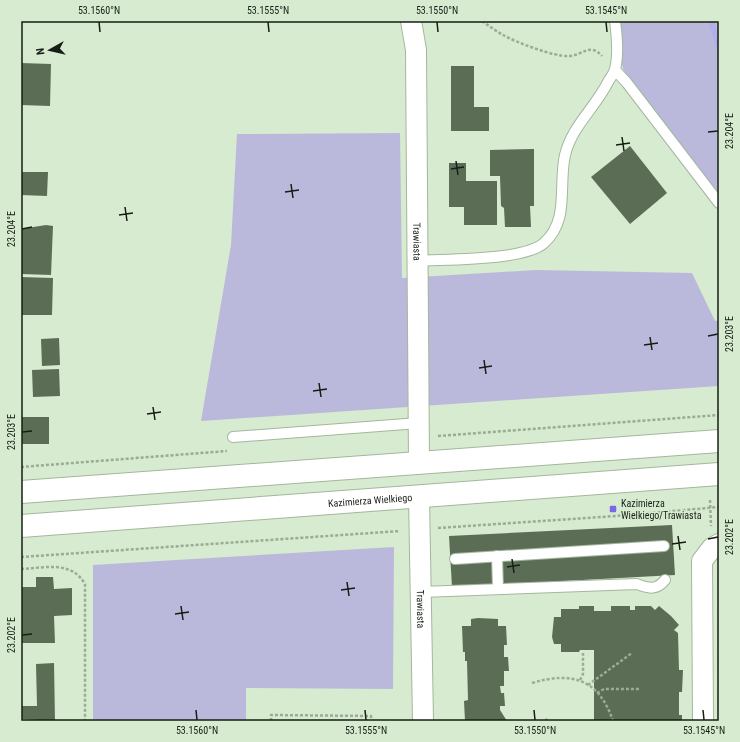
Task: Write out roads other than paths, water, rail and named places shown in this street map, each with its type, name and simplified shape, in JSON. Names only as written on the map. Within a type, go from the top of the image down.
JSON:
[{"type":"main road","points":[[21,492],[719,441]]},
{"type":"main road","points":[[671,444],[682,449],[685,462],[680,473],[673,478]]},
{"type":"main road","name":"Kazimierza Wielkiego","points":[[21,526],[719,474]]},
{"type":"street","name":"Trawiasta","points":[[411,21],[416,50],[416,261],[419,462]]},
{"type":"street","name":"Trawiasta","points":[[419,497],[423,721]]},
{"type":"street","points":[[703,721],[702,561],[712,548],[719,544]]},
{"type":"lane","points":[[416,261],[512,255],[529,252],[543,244],[554,232],[560,216],[565,155],[575,130],[602,94],[615,70],[617,39],[614,21]]},
{"type":"lane","points":[[615,70],[627,83],[719,203]]},
{"type":"lane","points":[[233,437],[419,423]]},
{"type":"lane","points":[[455,559],[664,546]]},
{"type":"lane","points":[[497,556],[498,589]]},
{"type":"lane","points":[[421,592],[637,584],[647,588],[655,588],[665,580]]},
{"type":"waterway","points":[[711,21],[719,47]]},
{"type":"place","name":"Kazimierza Wielkiego/Trawiasta","points":[[613,509]]}]
